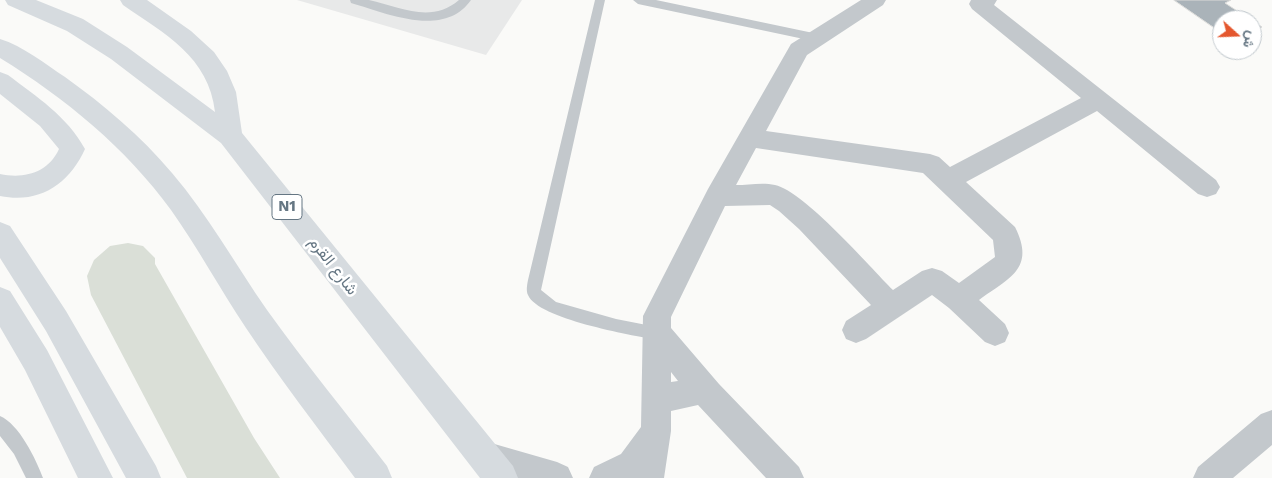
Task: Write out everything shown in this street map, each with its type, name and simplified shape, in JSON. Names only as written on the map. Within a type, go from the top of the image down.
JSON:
[{"type":"main road","name":"شارع القرم","points":[[16,0],[75,25],[111,48],[230,136],[492,468]]},
{"type":"main road","points":[[131,0],[185,37],[207,59],[222,87],[230,136]]},
{"type":"main road","points":[[0,47],[33,66],[107,124],[149,164],[180,201],[268,335],[374,478]]},
{"type":"main road","points":[[0,81],[43,113],[65,136],[72,149],[68,159],[42,182],[22,188],[0,186]]},
{"type":"main road","points":[[0,234],[56,320],[144,478]]},
{"type":"main road","points":[[0,300],[36,360],[96,478]]},
{"type":"street","points":[[648,478],[656,431],[657,316],[717,196],[799,50],[876,0]]},
{"type":"street","points":[[987,0],[979,4],[1207,187]]},
{"type":"street","points":[[947,180],[1098,100]]},
{"type":"street","points":[[750,138],[930,164],[1006,235],[1009,262],[959,299]]},
{"type":"street","points":[[717,196],[737,194],[774,195],[808,221],[891,307]]},
{"type":"street","points":[[856,330],[932,280],[959,299],[995,334]]},
{"type":"street","points":[[657,332],[704,389],[788,478]]},
{"type":"street","points":[[657,400],[704,389]]},
{"type":"street","points":[[1208,478],[1272,425]]},
{"type":"street","points":[[605,478],[632,465],[656,431]]},
{"type":"street","points":[[492,468],[557,478]]},
{"type":"lane","points":[[355,0],[419,17],[443,15],[454,10],[466,0]]},
{"type":"lane","points":[[600,0],[537,270],[534,292],[552,307],[616,326],[657,332]]},
{"type":"lane","points":[[638,0],[818,38]]},
{"type":"lane","points":[[0,424],[20,448],[35,478]]},
{"type":"shaded area","points":[[297,0],[522,0],[486,55]]},
{"type":"shaded area","points":[[128,243],[143,246],[155,258],[155,264],[254,438],[280,478],[187,478],[91,295],[87,276],[94,260],[110,246]]},
{"type":"building","points":[[1174,0],[1231,0],[1225,3],[1236,10],[1212,10],[1212,26]]}]
